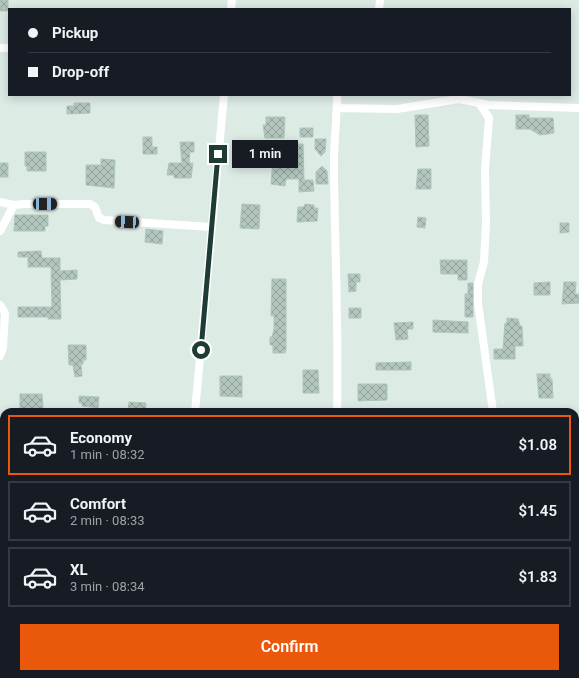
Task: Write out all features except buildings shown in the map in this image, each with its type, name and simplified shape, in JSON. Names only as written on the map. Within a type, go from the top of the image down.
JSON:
[{"type":"street","points":[[195,408],[224,96]]},
{"type":"street","points":[[337,96],[333,154],[337,263],[337,408]]},
{"type":"street","points":[[337,108],[397,109],[459,99],[489,106],[579,108]]},
{"type":"street","points":[[479,103],[489,118],[485,170],[487,214],[484,262],[478,284],[478,303],[492,408]]},
{"type":"street","points":[[0,202],[14,205],[90,204],[95,207],[99,218],[104,220],[211,227]]},
{"type":"street","points":[[0,231],[14,205]]},
{"type":"street","points":[[0,305],[5,313],[3,348],[0,356]]},
{"type":"route","points":[[201,350],[218,154]]}]
